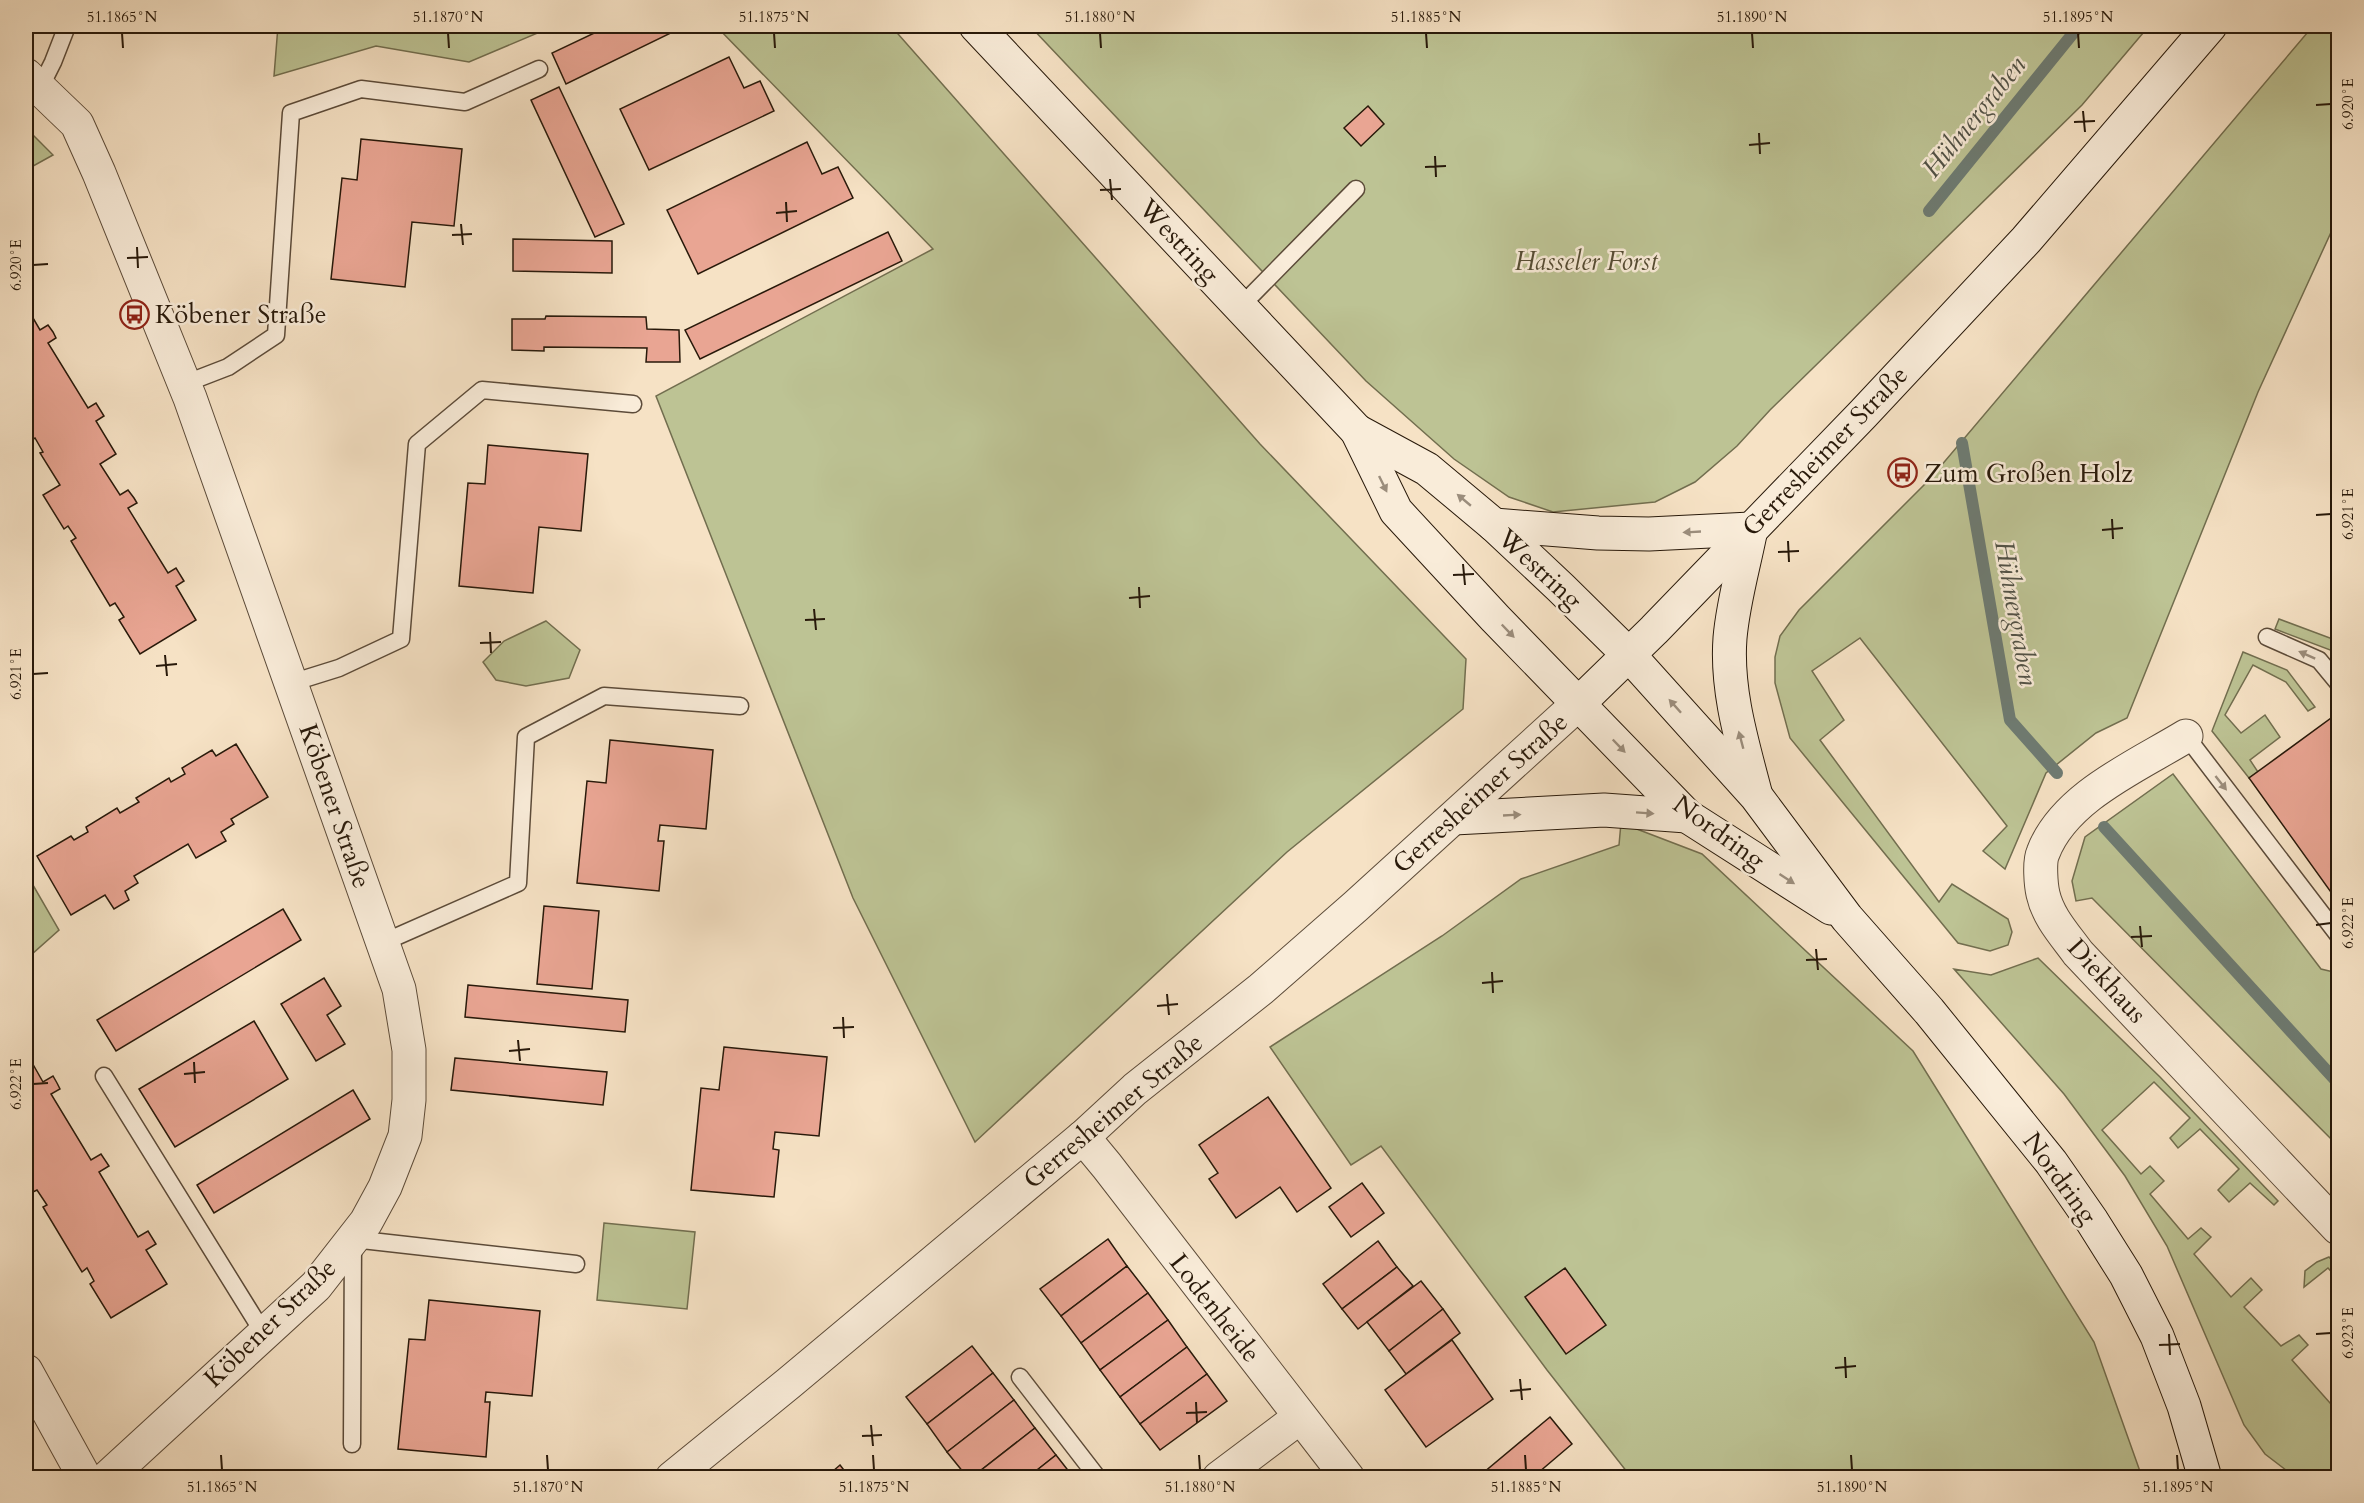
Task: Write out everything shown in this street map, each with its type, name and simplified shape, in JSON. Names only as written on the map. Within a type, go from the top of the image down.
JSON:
[{"type":"main road","name":"Westring","points":[[976,26],[1357,431],[1396,511],[1578,704]]},
{"type":"main road","name":"Gerresheimer Straße","points":[[672,1478],[1083,1137],[1135,1089],[1278,974],[1454,819],[1578,704],[1629,655],[1863,414],[2026,240],[2210,26]]},
{"type":"main road","name":"Köbener Straße","points":[[33,82],[77,124],[184,384],[399,989],[410,1050],[409,1101],[405,1136],[385,1187],[366,1222],[316,1286],[107,1478]]},
{"type":"main road","name":"Westring","points":[[1357,431],[1427,469],[1494,525],[1629,655]]},
{"type":"main road","points":[[1494,525],[1598,533],[1649,534],[1751,529],[1730,638],[1731,673],[1738,726],[1756,796]]},
{"type":"main road","name":"Nordring","points":[[1629,655],[1756,796],[1847,918],[1929,1011],[2051,1162],[2126,1275],[2157,1336],[2184,1406],[2205,1478]]},
{"type":"main road","name":"Nordring","points":[[1578,704],[1687,816],[1847,918]]},
{"type":"main road","name":"Diekhaus","points":[[2186,736],[2085,797],[2055,831],[2042,855],[2043,894],[2054,921],[2078,953],[2338,1228]]},
{"type":"main road","points":[[1454,819],[1604,810],[1687,816]]},
{"type":"main road","name":"Lodenheide","points":[[1083,1137],[1348,1478]]},
{"type":"main road","points":[[26,1371],[86,1478]]},
{"type":"main road","points":[[1219,1478],[1300,1417]]},
{"type":"lane","points":[[33,82],[53,62],[67,26]]},
{"type":"lane","points":[[184,384],[228,367],[276,334],[291,113],[361,89],[465,102],[539,69]]},
{"type":"lane","points":[[1240,306],[1356,189]]},
{"type":"lane","points":[[291,683],[339,668],[401,639],[417,444],[482,390],[633,404]]},
{"type":"lane","points":[[2267,637],[2319,660],[2338,683]]},
{"type":"lane","points":[[382,943],[518,883],[526,737],[604,696],[740,706]]},
{"type":"lane","points":[[2186,736],[2338,935]]},
{"type":"lane","points":[[104,1076],[264,1334]]},
{"type":"lane","points":[[352,1444],[353,1239],[576,1264]]},
{"type":"lane","points":[[1020,1377],[1098,1478]]},
{"type":"green space","points":[[278,26],[554,26],[469,62],[376,46],[274,76]]},
{"type":"green space","points":[[716,26],[891,26],[1260,444],[1466,659],[1463,709],[1287,852],[975,1142],[853,898],[656,396],[933,249]]},
{"type":"green space","name":"Hasseler Forst","points":[[1030,26],[2149,26],[2082,105],[1770,410],[1737,446],[1695,482],[1655,502],[1553,512],[1509,497],[1454,459],[1366,381]]},
{"type":"green space","points":[[2313,26],[2338,26],[2338,217],[2258,392],[2127,718],[2096,733],[2046,773],[2005,869],[1983,851],[2007,826],[1860,638],[1812,671],[1844,720],[1820,740],[1939,902],[1952,884],[2008,919],[2012,932],[2008,945],[1990,951],[1958,943],[1790,738],[1775,683],[1775,657],[1780,636],[1799,610],[1929,480]]},
{"type":"green space","points":[[26,128],[53,155],[26,170]]},
{"type":"green space","points":[[2279,619],[2338,641],[2338,653],[2275,629]]},
{"type":"green space","points":[[546,621],[580,650],[569,678],[526,686],[496,680],[483,662],[504,641]]},
{"type":"green space","points":[[2243,652],[2287,670],[2315,707],[2308,711],[2286,682],[2253,665],[2225,715],[2241,733],[2265,715],[2280,737],[2250,760],[2258,772],[2249,778],[2212,731]]},
{"type":"green space","points":[[2173,774],[2321,969],[2338,973],[2338,1146],[2092,898],[2076,901],[2072,881],[2085,837]]},
{"type":"green space","points":[[1621,823],[1702,854],[1913,1051],[2094,1342],[2142,1477],[1631,1477],[1547,1370],[1381,1146],[1351,1165],[1270,1047],[1442,936],[1521,879],[1619,845]]},
{"type":"green space","points":[[26,873],[59,930],[32,954],[26,951]]},
{"type":"green space","points":[[2038,958],[2160,1077],[2278,1201],[2274,1205],[2250,1183],[2229,1202],[2218,1190],[2239,1169],[2200,1129],[2178,1148],[2170,1138],[2190,1118],[2154,1082],[2102,1130],[2141,1174],[2150,1166],[2164,1181],[2150,1194],[2188,1239],[2201,1228],[2211,1237],[2194,1254],[2231,1297],[2251,1278],[2262,1290],[2244,1307],[2281,1346],[2299,1335],[2308,1345],[2292,1360],[2338,1412],[2338,1477],[2295,1477],[2265,1454],[2244,1425],[2167,1246],[2125,1176],[2064,1094],[1954,969],[1991,975]]},
{"type":"green space","points":[[604,1223],[695,1232],[687,1309],[597,1300]]},
{"type":"green space","points":[[2329,1257],[2338,1267],[2338,1279],[2328,1268],[2304,1287],[2305,1271]]},
{"type":"building","points":[[609,26],[675,26],[677,30],[566,84],[552,53]]},
{"type":"building","points":[[729,57],[744,88],[760,81],[774,111],[649,170],[620,109]]},
{"type":"building","points":[[559,87],[624,224],[595,237],[531,100]]},
{"type":"building","points":[[1368,106],[1384,124],[1361,146],[1344,128]]},
{"type":"building","points":[[361,139],[462,149],[454,226],[412,222],[405,287],[331,279],[342,178],[357,180]]},
{"type":"building","points":[[807,142],[822,174],[838,167],[853,198],[698,274],[667,210]]},
{"type":"building","points":[[888,232],[902,261],[700,359],[685,330]]},
{"type":"building","points":[[513,239],[612,241],[612,273],[513,271]]},
{"type":"building","points":[[26,306],[40,330],[48,325],[53,332],[56,338],[48,343],[88,408],[96,403],[104,416],[96,421],[116,454],[100,464],[120,495],[128,490],[134,498],[137,503],[128,508],[168,573],[176,568],[184,581],[176,586],[196,620],[140,654],[119,620],[124,617],[115,603],[110,606],[71,541],[76,538],[68,526],[64,529],[43,495],[60,485],[40,453],[43,452],[35,438],[30,441],[26,433]]},
{"type":"building","points":[[546,316],[646,317],[647,329],[679,330],[680,362],[646,362],[647,348],[544,347],[544,351],[512,350],[512,319],[545,319]]},
{"type":"building","points":[[488,445],[588,454],[581,531],[539,527],[533,593],[459,586],[468,483],[485,484]]},
{"type":"building","points":[[2338,713],[2338,902],[2249,778]]},
{"type":"building","points":[[610,740],[713,750],[706,829],[660,825],[658,841],[664,841],[659,891],[577,883],[587,781],[606,783]]},
{"type":"building","points":[[236,744],[268,797],[231,819],[234,824],[221,832],[226,841],[196,858],[188,844],[134,876],[138,883],[125,891],[129,900],[114,909],[105,895],[71,915],[37,856],[71,836],[74,840],[88,832],[86,827],[117,808],[120,813],[139,802],[136,798],[169,778],[171,782],[185,774],[182,768],[212,750],[216,756]]},
{"type":"building","points":[[544,906],[599,911],[592,989],[537,984]]},
{"type":"building","points":[[283,909],[301,940],[116,1051],[97,1020]]},
{"type":"building","points":[[324,978],[341,1006],[327,1015],[345,1044],[316,1061],[281,1004]]},
{"type":"building","points":[[468,985],[628,1000],[625,1032],[465,1017]]},
{"type":"building","points":[[254,1021],[288,1079],[175,1147],[139,1089]]},
{"type":"building","points":[[724,1047],[827,1057],[819,1136],[775,1132],[773,1149],[779,1150],[774,1197],[691,1190],[701,1088],[719,1090]]},
{"type":"building","points":[[26,1052],[43,1082],[53,1076],[60,1089],[51,1094],[91,1160],[101,1154],[109,1166],[99,1172],[138,1237],[148,1231],[156,1244],[146,1250],[167,1284],[111,1318],[90,1284],[94,1281],[87,1268],[82,1272],[43,1207],[47,1205],[37,1190],[33,1192],[26,1179]]},
{"type":"building","points":[[455,1058],[607,1072],[603,1105],[451,1090]]},
{"type":"building","points":[[353,1090],[370,1119],[214,1213],[197,1185]]},
{"type":"building","points":[[1268,1097],[1331,1188],[1297,1212],[1280,1187],[1236,1218],[1209,1179],[1218,1173],[1199,1145]]},
{"type":"building","points":[[1362,1183],[1384,1213],[1351,1237],[1329,1207]]},
{"type":"building","points":[[1108,1239],[1127,1266],[1061,1316],[1040,1289]]},
{"type":"building","points":[[1378,1241],[1397,1267],[1342,1309],[1323,1284]]},
{"type":"building","points":[[1127,1266],[1148,1293],[1081,1343],[1061,1316]]},
{"type":"building","points":[[1397,1267],[1413,1286],[1358,1329],[1342,1309]]},
{"type":"building","points":[[1565,1268],[1606,1325],[1566,1354],[1525,1297]]},
{"type":"building","points":[[1421,1281],[1443,1309],[1389,1351],[1367,1322]]},
{"type":"building","points":[[1148,1293],[1168,1320],[1100,1370],[1081,1343]]},
{"type":"building","points":[[429,1300],[540,1311],[532,1396],[486,1392],[485,1402],[490,1402],[486,1457],[398,1449],[409,1339],[425,1340]]},
{"type":"building","points":[[1443,1309],[1460,1333],[1406,1374],[1389,1351]]},
{"type":"building","points":[[1168,1320],[1187,1347],[1120,1397],[1100,1370]]},
{"type":"building","points":[[1452,1340],[1493,1399],[1426,1447],[1385,1390]]},
{"type":"building","points":[[972,1346],[993,1373],[927,1424],[906,1397]]},
{"type":"building","points":[[1187,1347],[1207,1374],[1140,1424],[1120,1397]]},
{"type":"building","points":[[993,1373],[1014,1400],[947,1452],[927,1424]]},
{"type":"building","points":[[1207,1374],[1227,1401],[1160,1450],[1140,1424]]},
{"type":"building","points":[[1014,1400],[1035,1428],[968,1478],[947,1452]]},
{"type":"building","points":[[1550,1417],[1572,1444],[1532,1478],[1477,1478]]},
{"type":"building","points":[[1035,1428],[1056,1455],[1027,1478],[971,1478]]},
{"type":"building","points":[[1056,1455],[1074,1478],[1027,1478]]},
{"type":"building","points":[[840,1465],[850,1478],[825,1478]]},
{"type":"waterway","name":"Hühnergraben","points":[[1929,211],[2079,26]]},
{"type":"waterway","name":"Hühnergraben","points":[[1962,443],[2010,720],[2057,773]]},
{"type":"waterway","name":"Hühnergraben","points":[[2104,827],[2338,1083]]},
{"type":"place","name":"Köbener Straße","points":[[134,314]]},
{"type":"place","name":"Zum Großen Holz","points":[[1903,473]]}]
